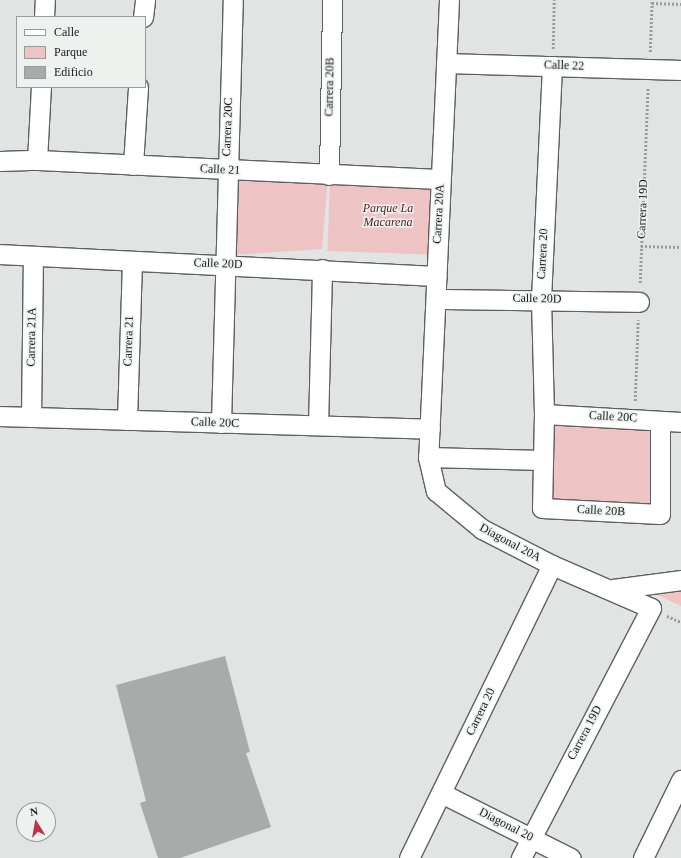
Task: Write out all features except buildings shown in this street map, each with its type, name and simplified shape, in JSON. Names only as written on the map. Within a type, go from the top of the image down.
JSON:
[{"type":"street","points":[[44,16],[45,0]]},
{"type":"street","points":[[144,16],[145,0]]},
{"type":"street","name":"Carrera 20C","points":[[221,423],[226,171],[234,0]]},
{"type":"street","name":"Carrera 20B","points":[[329,175],[332,0]]},
{"type":"street","name":"Carrera 20A","points":[[430,429],[449,0]]},
{"type":"street","name":"Calle 22","points":[[446,63],[681,70]]},
{"type":"street","name":"Carrera 20","points":[[542,508],[544,414],[541,299],[552,66]]},
{"type":"street","points":[[37,160],[40,88]]},
{"type":"street","points":[[133,165],[138,88]]},
{"type":"street","name":"Calle 21","points":[[0,161],[37,160],[226,171],[440,179]]},
{"type":"street","name":"Calle 20D","points":[[0,254],[225,264],[436,276]]},
{"type":"street","name":"Carrera 21A","points":[[31,417],[33,256]]},
{"type":"street","name":"Carrera 21","points":[[127,420],[132,261]]},
{"type":"street","points":[[318,425],[322,269]]},
{"type":"street","name":"Calle 20D","points":[[436,299],[541,299],[639,302]]},
{"type":"street","name":"Calle 20C","points":[[544,414],[634,418],[660,422],[681,422]]},
{"type":"street","name":"Calle 20C","points":[[0,416],[430,429]]},
{"type":"street","name":"Calle 20B","points":[[542,508],[660,514],[660,422]]},
{"type":"street","name":"Diagonal 20A","points":[[430,429],[428,457],[436,491],[458,512],[482,529],[552,565],[612,589],[650,608]]},
{"type":"street","points":[[428,457],[542,460]]},
{"type":"street","name":"Carrera 20","points":[[409,858],[552,565]]},
{"type":"street","points":[[612,589],[681,580]]},
{"type":"street","name":"Carrera 19D","points":[[521,858],[650,608]]},
{"type":"street","points":[[643,858],[681,780]]},
{"type":"street","name":"Diagonal 20","points":[[441,792],[571,858]]},
{"type":"path","points":[[552,66],[554,0]]},
{"type":"path","points":[[652,2],[681,4]]},
{"type":"path","name":"Carrera 19D","points":[[634,418],[652,2]]},
{"type":"path","points":[[641,246],[681,248]]},
{"type":"green space","points":[[233,178],[328,178],[322,249],[232,255]]},
{"type":"green space","name":"Parque La Macarena","points":[[330,179],[438,183],[435,255],[327,251]]},
{"type":"green space","points":[[549,417],[650,426],[655,512],[547,504]]},
{"type":"green space","points":[[681,591],[681,606],[658,595]]}]
